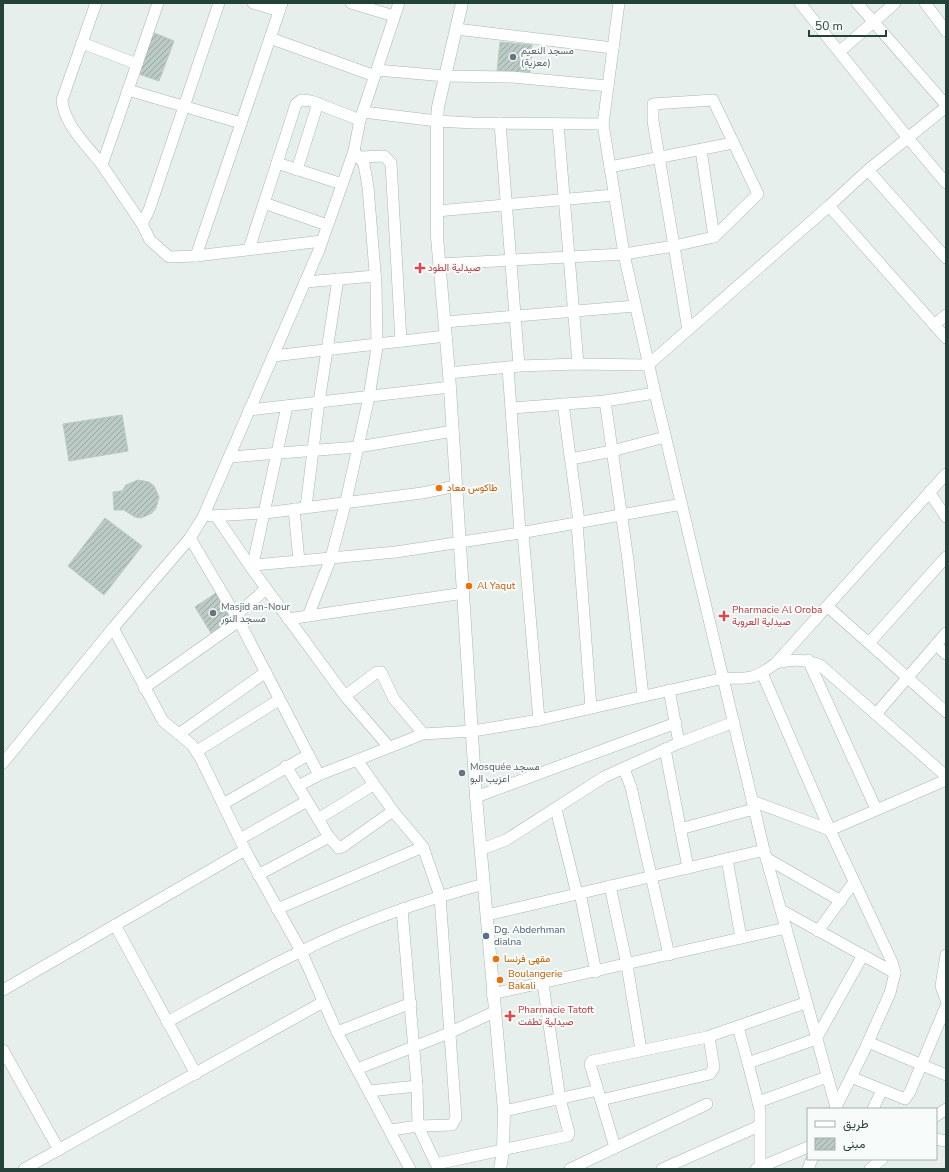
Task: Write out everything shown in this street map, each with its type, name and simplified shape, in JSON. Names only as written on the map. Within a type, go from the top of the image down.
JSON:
[{"type":"main road","points":[[462,3],[436,121],[437,211],[464,593],[476,797],[482,849],[492,994],[504,1111],[503,1151],[500,1169]]},
{"type":"street","points":[[96,3],[64,93],[63,106],[70,125],[102,165],[142,224],[150,240],[169,257],[196,256],[322,240]]},
{"type":"street","points":[[102,165],[158,3]]},
{"type":"street","points":[[142,224],[149,210],[219,3]]},
{"type":"street","points":[[196,256],[280,7],[253,3]]},
{"type":"street","points":[[351,3],[394,16]]},
{"type":"street","points":[[3,763],[113,628],[190,538],[203,516],[305,282],[342,184],[357,154],[362,116],[399,3]]},
{"type":"street","points":[[619,3],[603,124],[624,254],[648,365],[765,854],[835,1108]]},
{"type":"street","points":[[800,3],[946,183]]},
{"type":"street","points":[[449,373],[519,366],[578,364],[648,365],[868,170],[946,106],[857,3]]},
{"type":"street","points":[[839,52],[895,3]]},
{"type":"street","points":[[925,3],[946,30]]},
{"type":"street","points":[[456,28],[613,48]]},
{"type":"street","points":[[270,38],[376,73],[512,77],[608,86]]},
{"type":"street","points":[[82,43],[137,64]]},
{"type":"street","points":[[128,90],[241,124]]},
{"type":"street","points":[[248,249],[296,104],[304,99],[362,116],[500,124],[603,124]]},
{"type":"street","points":[[440,264],[624,254],[674,246],[714,237],[758,194],[712,100],[653,104],[653,121],[659,158],[674,246],[688,330]]},
{"type":"street","points":[[297,170],[318,103]]},
{"type":"street","points":[[500,124],[519,366]]},
{"type":"street","points":[[558,124],[566,199],[568,258],[578,364]]},
{"type":"street","points":[[610,167],[733,143]]},
{"type":"street","points":[[701,150],[714,237]]},
{"type":"street","points":[[308,616],[331,558],[346,501],[369,397],[377,344],[375,276],[368,187],[364,164],[357,154]]},
{"type":"street","points":[[357,154],[384,156],[391,163],[402,341]]},
{"type":"street","points":[[277,164],[342,184]]},
{"type":"street","points":[[868,170],[946,258]]},
{"type":"street","points":[[437,211],[614,195]]},
{"type":"street","points":[[264,203],[327,225]]},
{"type":"street","points":[[829,206],[946,338]]},
{"type":"street","points":[[305,282],[375,276]]},
{"type":"street","points":[[306,507],[319,402],[338,279]]},
{"type":"street","points":[[445,322],[636,306]]},
{"type":"street","points":[[934,325],[946,314]]},
{"type":"street","points":[[273,356],[446,336]]},
{"type":"street","points":[[508,368],[539,720]]},
{"type":"street","points":[[250,410],[450,387]]},
{"type":"street","points":[[512,408],[605,401],[655,393]]},
{"type":"street","points":[[605,401],[632,596],[643,696]]},
{"type":"street","points":[[563,404],[578,522],[591,708]]},
{"type":"street","points":[[253,567],[287,406]]},
{"type":"street","points":[[229,457],[358,447],[420,438],[453,431]]},
{"type":"street","points":[[571,459],[612,451],[665,437]]},
{"type":"street","points":[[298,786],[357,760],[423,734],[473,731],[539,720],[724,678],[750,678],[762,673],[776,663],[946,474]]},
{"type":"street","points":[[203,516],[265,513],[346,501],[422,493],[456,486]]},
{"type":"street","points":[[929,492],[946,517]]},
{"type":"street","points":[[253,567],[460,543],[682,504]]},
{"type":"street","points":[[294,509],[299,561]]},
{"type":"street","points":[[216,516],[253,567],[266,589],[345,696],[389,747]]},
{"type":"street","points":[[190,538],[238,618],[319,776]]},
{"type":"street","points":[[869,643],[946,557]]},
{"type":"street","points":[[144,688],[238,618],[266,589]]},
{"type":"street","points":[[288,619],[464,593]]},
{"type":"street","points":[[827,606],[946,712]]},
{"type":"street","points":[[113,628],[163,721],[196,751],[258,875],[301,951],[337,1032],[410,1169]]},
{"type":"street","points":[[876,714],[946,633]]},
{"type":"street","points":[[936,645],[946,654]]},
{"type":"street","points":[[776,663],[792,659],[808,660],[820,665],[946,776]]},
{"type":"street","points":[[808,660],[876,809]]},
{"type":"street","points":[[179,734],[266,672]]},
{"type":"street","points":[[345,696],[377,672],[381,672],[394,699],[421,730]]},
{"type":"street","points":[[762,673],[830,830],[892,962],[895,973],[890,993],[868,1042],[835,1108]]},
{"type":"street","points":[[669,690],[679,742]]},
{"type":"street","points":[[196,751],[280,700]]},
{"type":"street","points":[[482,849],[506,840],[604,777],[624,769],[679,742],[734,722]]},
{"type":"street","points":[[476,797],[676,724]]},
{"type":"street","points":[[665,749],[688,868]]},
{"type":"street","points":[[223,804],[286,766],[308,755]]},
{"type":"street","points":[[357,760],[373,785],[393,811],[424,847],[440,896],[456,1118],[452,1125],[418,1126],[390,1130]]},
{"type":"street","points":[[286,766],[329,837],[339,848],[393,811]]},
{"type":"street","points":[[624,769],[631,788],[650,877],[669,955]]},
{"type":"street","points":[[680,828],[753,805],[830,830],[946,780]]},
{"type":"street","points":[[318,819],[373,785]]},
{"type":"street","points":[[240,839],[308,801]]},
{"type":"street","points":[[556,809],[579,893],[596,972]]},
{"type":"street","points":[[258,875],[329,837]]},
{"type":"street","points":[[277,909],[424,847]]},
{"type":"street","points":[[3,990],[245,850]]},
{"type":"street","points":[[487,915],[727,859],[765,854],[841,901]]},
{"type":"street","points":[[727,859],[741,938]]},
{"type":"street","points":[[818,931],[854,882]]},
{"type":"street","points":[[167,1022],[301,951],[366,922],[440,896],[484,884]]},
{"type":"street","points":[[610,886],[627,965],[642,1050]]},
{"type":"street","points":[[402,909],[417,1086],[418,1126],[437,1167],[568,1136],[569,1133],[560,1099],[543,984]]},
{"type":"street","points":[[781,910],[895,973]]},
{"type":"street","points":[[114,925],[196,1074]]},
{"type":"street","points":[[492,994],[543,984],[786,928]]},
{"type":"street","points":[[748,1063],[816,1039],[863,955]]},
{"type":"street","points":[[946,956],[941,986],[946,1000]]},
{"type":"street","points":[[24,1169],[323,1002]]},
{"type":"street","points":[[337,1032],[410,1003]]},
{"type":"street","points":[[615,1147],[590,1064],[592,1061],[709,1037],[805,1003]]},
{"type":"street","points":[[851,1077],[905,1099],[946,1006]]},
{"type":"street","points":[[357,1068],[449,1033],[494,1012]]},
{"type":"street","points":[[738,1027],[760,1110],[758,1168],[807,1147]]},
{"type":"street","points":[[504,1111],[560,1099],[599,1095],[710,1074],[714,1068],[709,1037]]},
{"type":"street","points":[[868,1042],[946,1075]]},
{"type":"street","points":[[3,1050],[59,1150]]},
{"type":"street","points":[[758,1102],[827,1077]]},
{"type":"street","points":[[369,1092],[417,1086]]},
{"type":"street","points":[[873,1108],[882,1090]]},
{"type":"street","points":[[570,1169],[586,1166],[615,1147],[707,1104]]},
{"type":"street","points":[[937,1115],[946,1109]]},
{"type":"street","points":[[662,1169],[759,1126]]},
{"type":"street","points":[[870,1169],[881,1160]]},
{"type":"building","points":[[152,32],[174,41],[159,81],[136,73]]},
{"type":"building","points":[[500,42],[532,45],[530,72],[497,71]]},
{"type":"building","points":[[122,415],[128,451],[69,461],[63,424]]},
{"type":"building","points":[[138,480],[149,482],[154,486],[159,497],[156,508],[152,513],[141,518],[135,517],[124,510],[114,510],[113,492],[122,491],[126,485]]},
{"type":"building","points":[[105,518],[142,546],[104,595],[68,566]]},
{"type":"building","name":"Masjid an-Nour مسجد النور","points":[[216,593],[232,618],[211,633],[195,607]]},
{"type":"place","name":"مسجد النعيم (معزية)","points":[[513,57]]},
{"type":"place","name":"صيدلية الطود","points":[[420,268]]},
{"type":"place","name":"طاكوس معاد","points":[[439,488]]},
{"type":"place","name":"Al Yaqut","points":[[469,586]]},
{"type":"place","name":"Masjid an-Nour مسجد النور","points":[[213,613]]},
{"type":"place","name":"Pharmacie Al Oroba صيدلية العروبة","points":[[724,616]]},
{"type":"place","name":"Mosquée مسجد اعزيب البو","points":[[462,773]]},
{"type":"place","name":"Dg. Abderhman dialna","points":[[486,936]]},
{"type":"place","name":"مقهى فرنسا","points":[[496,959]]},
{"type":"place","name":"Boulangerie Bakali","points":[[500,980]]},
{"type":"place","name":"Pharmacie Tatoft صيدلية تطفت","points":[[510,1016]]}]
